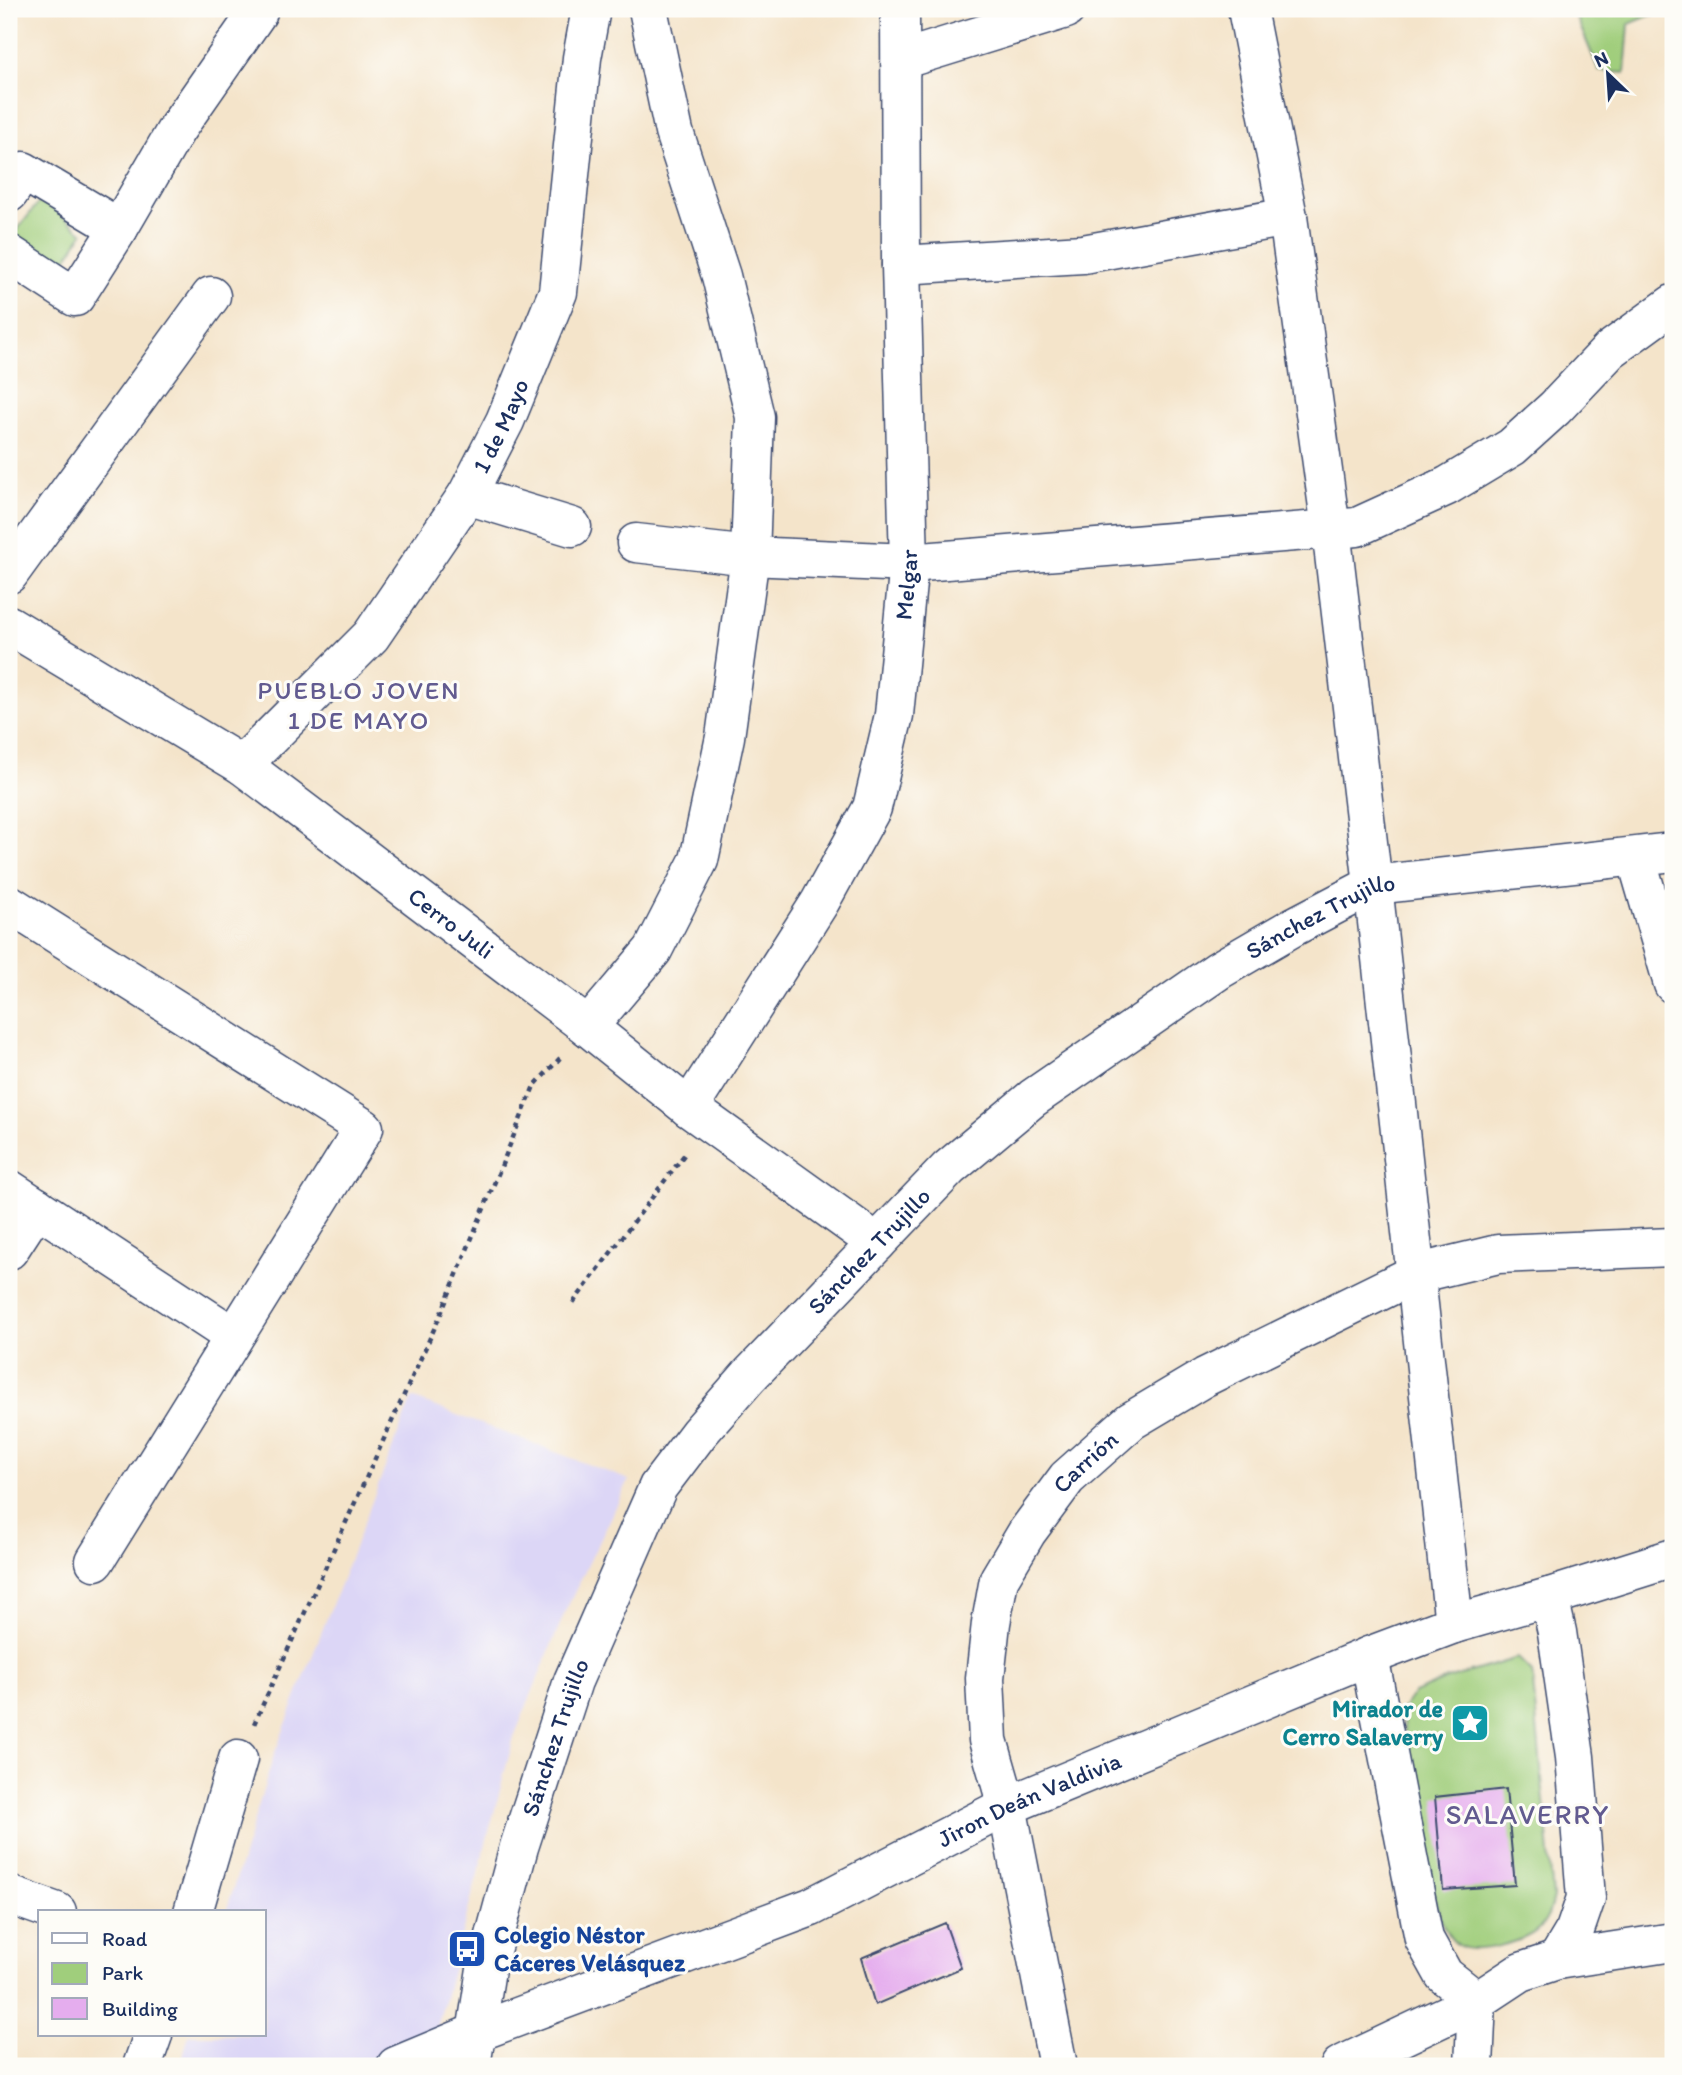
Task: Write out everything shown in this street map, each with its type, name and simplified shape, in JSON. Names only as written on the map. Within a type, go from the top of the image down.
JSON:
[{"type":"street","name":"1 de Mayo","points":[[242,765],[371,636],[467,495],[505,421],[558,292],[582,58],[591,9]]},
{"type":"street","points":[[588,1027],[653,950],[699,860],[725,737],[750,556],[755,417],[721,276],[674,132],[648,9]]},
{"type":"street","name":"Melgar","points":[[698,1115],[872,808],[894,715],[909,563],[901,265],[900,9]]},
{"type":"street","points":[[901,60],[1066,9]]},
{"type":"street","points":[[1247,9],[1288,217],[1331,529],[1374,885],[1454,1624]]},
{"type":"street","points":[[9,254],[75,297],[176,130],[258,12]]},
{"type":"street","points":[[9,192],[23,172],[119,228]]},
{"type":"street","points":[[901,265],[1083,254],[1288,217]]},
{"type":"street","points":[[9,574],[211,296]]},
{"type":"street","points":[[636,543],[750,556],[909,563],[1357,527],[1447,486],[1512,447],[1555,408],[1610,350],[1673,304]]},
{"type":"street","points":[[467,495],[572,527]]},
{"type":"street","name":"Cerro Juli","points":[[9,625],[242,765],[588,1027],[698,1115],[877,1243]]},
{"type":"street","name":"Sánchez Trujillo","points":[[473,2050],[486,1969],[519,1847],[573,1681],[658,1487],[699,1433],[749,1376],[948,1168],[1033,1098],[1219,970],[1293,926],[1374,885],[1673,852]]},
{"type":"street","points":[[1636,857],[1673,984]]},
{"type":"street","points":[[9,904],[364,1128],[95,1561]]},
{"type":"street","points":[[9,1250],[23,1198],[233,1336]]},
{"type":"street","name":"Carrión","points":[[1058,2066],[1007,1806],[989,1740],[985,1678],[999,1579],[1027,1532],[1067,1478],[1131,1421],[1205,1377],[1415,1274],[1497,1254],[1673,1247]]},
{"type":"street","name":"Jiron Deán Valdivia","points":[[396,2066],[473,2050],[811,1907],[1007,1806],[1369,1656],[1454,1624],[1673,1558]]},
{"type":"street","points":[[1549,1597],[1557,1632],[1575,1757],[1586,1898],[1575,1930],[1557,1960]]},
{"type":"street","points":[[1369,1656],[1424,1939],[1444,1975],[1477,2001]]},
{"type":"street","points":[[194,1910],[238,1759]]},
{"type":"street","points":[[9,1895],[51,1910]]},
{"type":"street","points":[[1340,2066],[1477,2001],[1521,1972],[1557,1960],[1673,1942]]},
{"type":"street","points":[[1475,2066],[1477,2001]]},
{"type":"street","points":[[142,2066],[153,2036]]},
{"type":"path","points":[[238,1759],[440,1316],[534,1086],[588,1027]]},
{"type":"path","points":[[573,1303],[698,1115]]},
{"type":"shaded area","points":[[412,1398],[629,1480],[565,1612],[514,1737],[431,2051],[389,2066],[180,2066],[189,2036],[266,2036],[266,1910],[227,1910],[274,1755]]},
{"type":"green space","points":[[1573,9],[1658,9],[1659,12],[1629,24],[1625,73],[1599,71]]},
{"type":"green space","points":[[42,198],[83,233],[57,273],[11,238]]},
{"type":"green space","points":[[1518,1658],[1532,1672],[1553,1897],[1546,1919],[1531,1935],[1500,1946],[1467,1948],[1455,1943],[1451,1938],[1436,1905],[1401,1711],[1414,1693],[1447,1679]]},
{"type":"building","points":[[1506,1789],[1515,1885],[1443,1890],[1435,1797]]},
{"type":"building","points":[[945,1923],[961,1968],[875,2005],[861,1958]]},
{"type":"place","name":"Mirador de Cerro Salaverry","points":[[1470,1723]]},
{"type":"place","name":"Colegio Néstor Cáceres Velásquez","points":[[467,1949]]},
{"type":"district","name":"PUEBLO JOVEN 1 DE MAYO","points":[[359,705]]},
{"type":"district","name":"SALAVERRY","points":[[1528,1814]]}]
